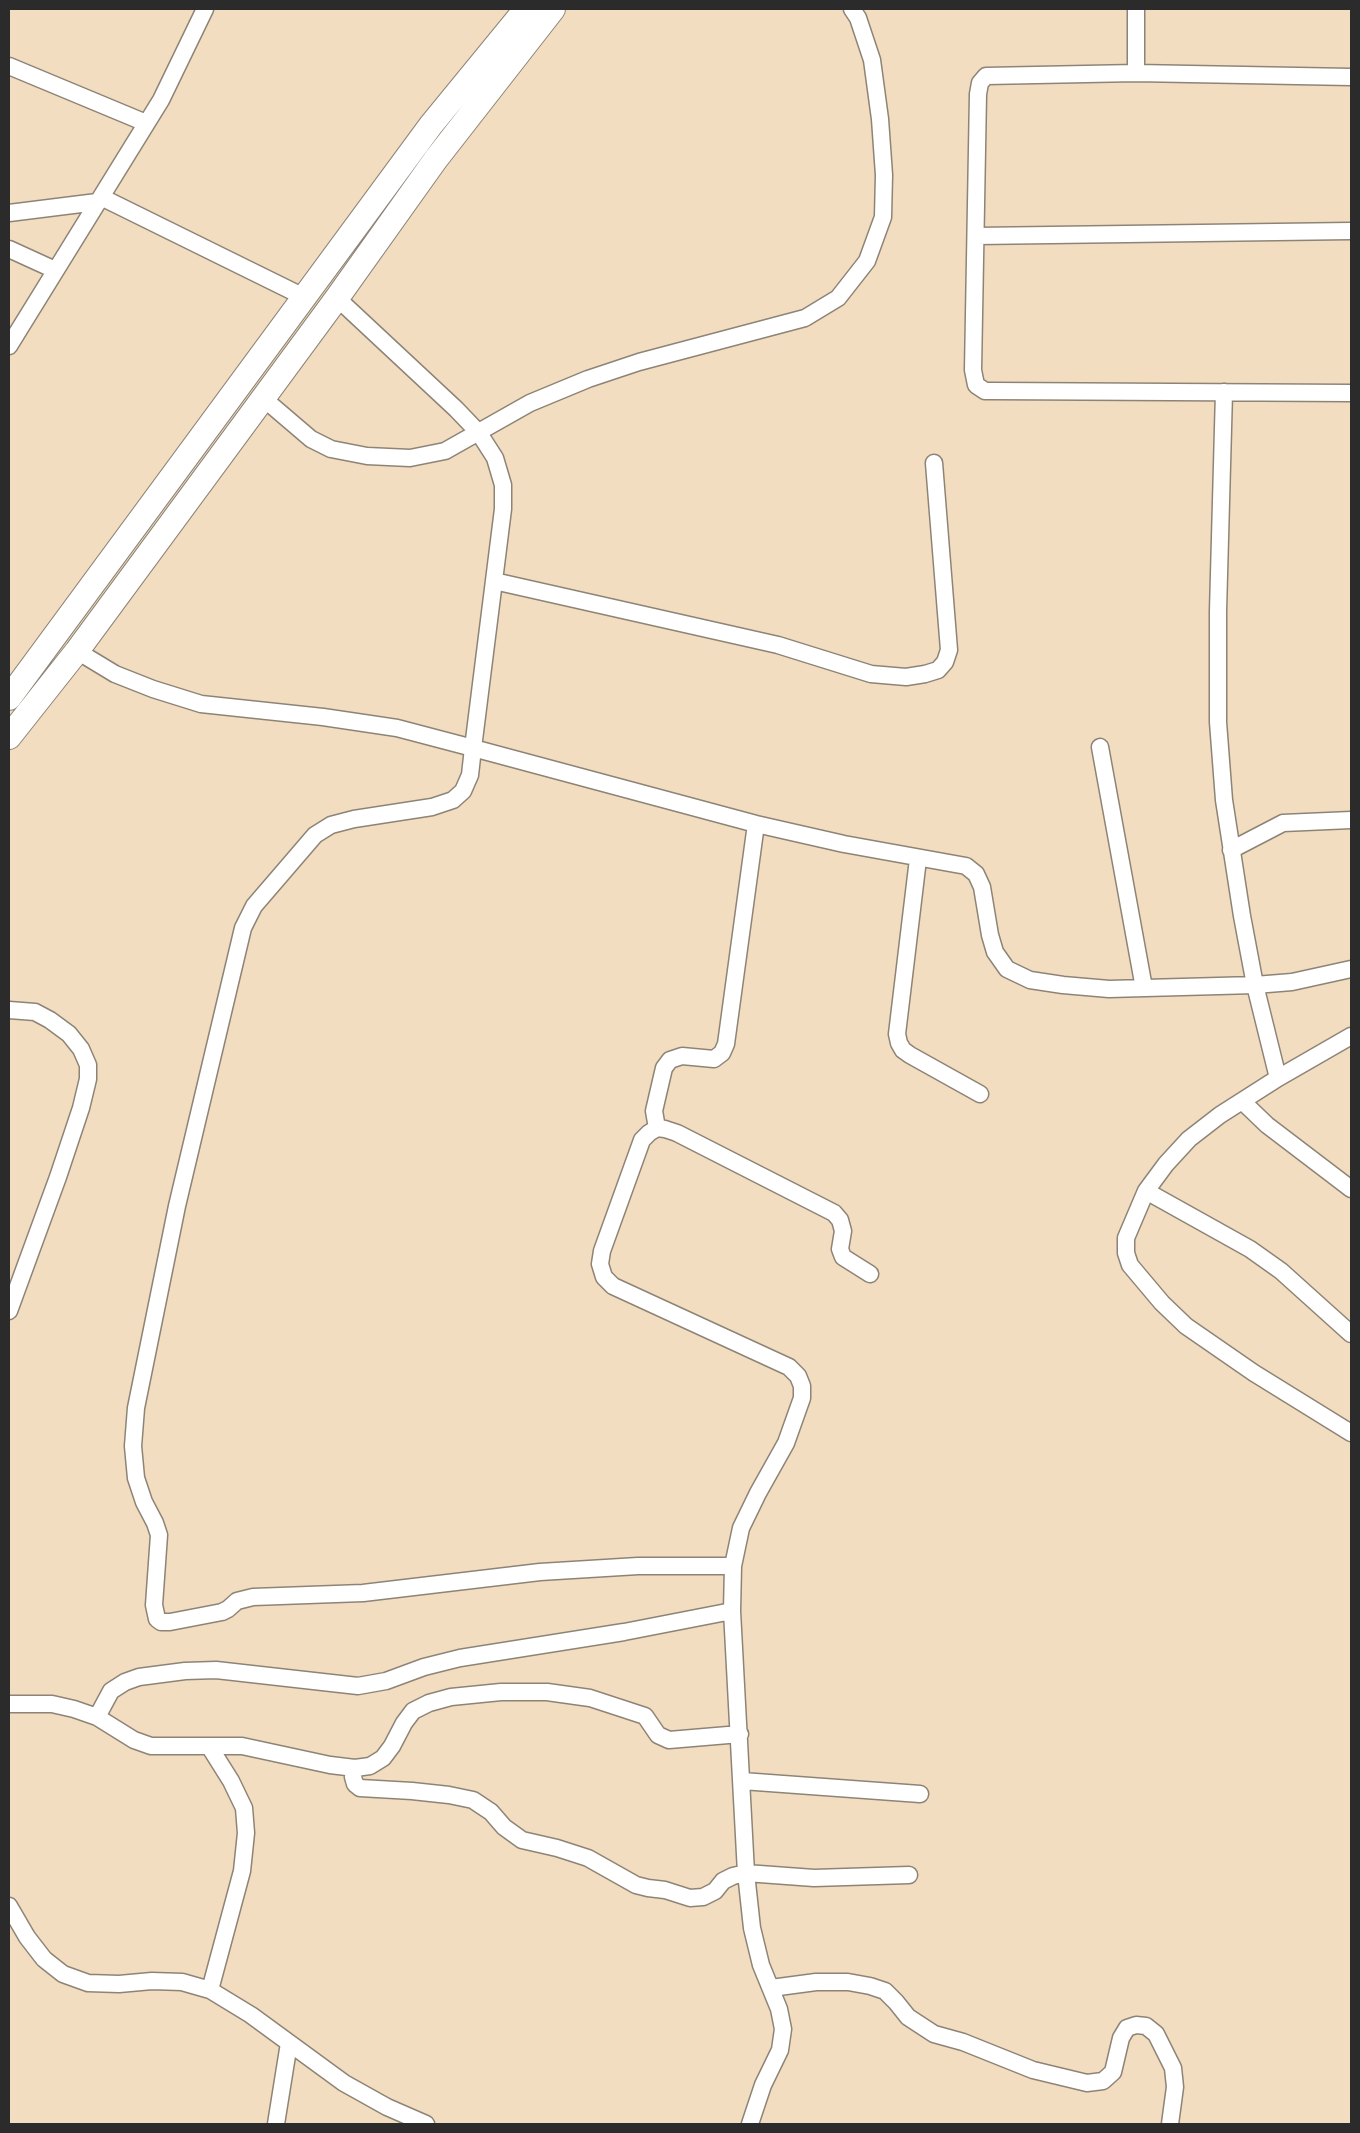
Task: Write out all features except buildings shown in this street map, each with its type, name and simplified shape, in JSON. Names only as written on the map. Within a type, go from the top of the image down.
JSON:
[{"type":"street","points":[[9,346],[161,100],[205,9]]},
{"type":"street","points":[[9,698],[431,125],[526,9]]},
{"type":"street","points":[[9,737],[76,651],[337,298],[436,159],[554,9]]},
{"type":"street","points":[[263,398],[311,439],[331,449],[367,456],[410,458],[445,451],[530,403],[588,379],[639,362],[805,318],[838,298],[867,261],[883,217],[882,147],[872,60],[858,18],[852,9]]},
{"type":"street","points":[[1136,9],[1136,73]]},
{"type":"street","points":[[9,66],[146,123]]},
{"type":"street","points":[[1351,77],[1136,73],[986,76],[980,83],[978,94],[973,370],[976,385],[992,391],[1351,393]]},
{"type":"street","points":[[9,213],[99,199],[304,297]]},
{"type":"street","points":[[976,236],[1351,230]]},
{"type":"street","points":[[9,249],[55,270]]},
{"type":"street","points":[[337,298],[456,409],[479,433],[495,458],[503,485],[503,509],[470,775],[463,791],[454,800],[432,807],[331,825],[315,835],[254,906],[243,928],[177,1206],[136,1408],[133,1446],[136,1478],[144,1502],[156,1523],[159,1535],[154,1612],[157,1619],[162,1622],[170,1622],[222,1612],[238,1601],[253,1597],[363,1593],[540,1572],[638,1566],[733,1566]]},
{"type":"street","points":[[1224,392],[1218,611],[1218,722],[1224,800],[1255,985],[1278,1078]]},
{"type":"street","points":[[494,581],[768,643],[871,674],[906,677],[925,674],[938,670],[945,662],[949,650],[934,464]]},
{"type":"street","points":[[76,651],[115,674],[152,689],[201,704],[323,717],[397,728],[756,824],[918,858],[966,866],[976,874],[982,887],[990,935],[996,952],[1007,968],[1030,980],[1109,989],[1255,985],[1292,982],[1351,969]]},
{"type":"street","points":[[1100,747],[1144,988]]},
{"type":"street","points":[[1231,850],[1283,823],[1351,820]]},
{"type":"street","points":[[657,1128],[655,1104],[664,1068],[670,1060],[682,1056],[714,1059],[722,1053],[726,1044],[756,824]]},
{"type":"street","points":[[918,858],[898,1034],[899,1043],[910,1056],[980,1094]]},
{"type":"street","points":[[9,1010],[35,1012],[69,1034],[81,1049],[88,1065],[88,1079],[81,1108],[58,1177],[9,1310]]},
{"type":"street","points":[[1351,1036],[1278,1078],[1220,1115],[1189,1139],[1166,1164],[1146,1191],[1126,1238],[1126,1253],[1130,1265],[1186,1326],[1214,1347],[1351,1432]]},
{"type":"street","points":[[1242,1101],[1267,1125],[1351,1189]]},
{"type":"street","points":[[750,2124],[763,2085],[780,2050],[783,2029],[780,2009],[761,1964],[752,1928],[746,1873],[732,1611],[733,1566],[741,1528],[786,1443],[802,1398],[802,1386],[798,1376],[789,1368],[613,1286],[604,1277],[600,1264],[602,1251],[642,1140],[657,1128],[676,1133],[834,1213],[840,1220],[843,1230],[840,1249],[844,1257],[870,1274]]},
{"type":"street","points":[[1146,1191],[1258,1254],[1281,1271],[1351,1334]]},
{"type":"street","points":[[97,1717],[111,1692],[125,1682],[139,1677],[185,1671],[216,1670],[358,1686],[386,1681],[424,1667],[460,1658],[624,1632],[732,1611]]},
{"type":"street","points":[[9,1704],[52,1704],[74,1709],[97,1717],[134,1740],[150,1746],[242,1746],[330,1766],[354,1768],[370,1766],[383,1758],[413,1711],[429,1703],[451,1697],[500,1692],[547,1692],[590,1698],[645,1716],[658,1734],[669,1740],[740,1734]]},
{"type":"street","points":[[209,1746],[231,1781],[244,1808],[246,1833],[242,1871],[210,1990]]},
{"type":"street","points":[[354,1768],[353,1777],[355,1784],[360,1788],[450,1795],[473,1800],[491,1812],[504,1827],[522,1840],[588,1858],[636,1885],[664,1890],[690,1898],[703,1897],[715,1891],[723,1881],[746,1873],[814,1878],[909,1875]]},
{"type":"street","points":[[742,1781],[920,1794]]},
{"type":"street","points":[[9,1906],[27,1937],[44,1959],[63,1974],[88,1983],[118,1984],[152,1980],[182,1982],[210,1990],[251,2015],[344,2083],[410,2121],[426,2124]]},
{"type":"street","points":[[771,1988],[816,1982],[848,1982],[870,1986],[884,1991],[908,2017],[934,2034],[963,2042],[1033,2070],[1087,2082],[1103,2081],[1112,2072],[1121,2038],[1126,2028],[1136,2025],[1146,2026],[1156,2034],[1173,2068],[1175,2087],[1170,2124]]},
{"type":"street","points":[[276,2124],[289,2042]]}]
